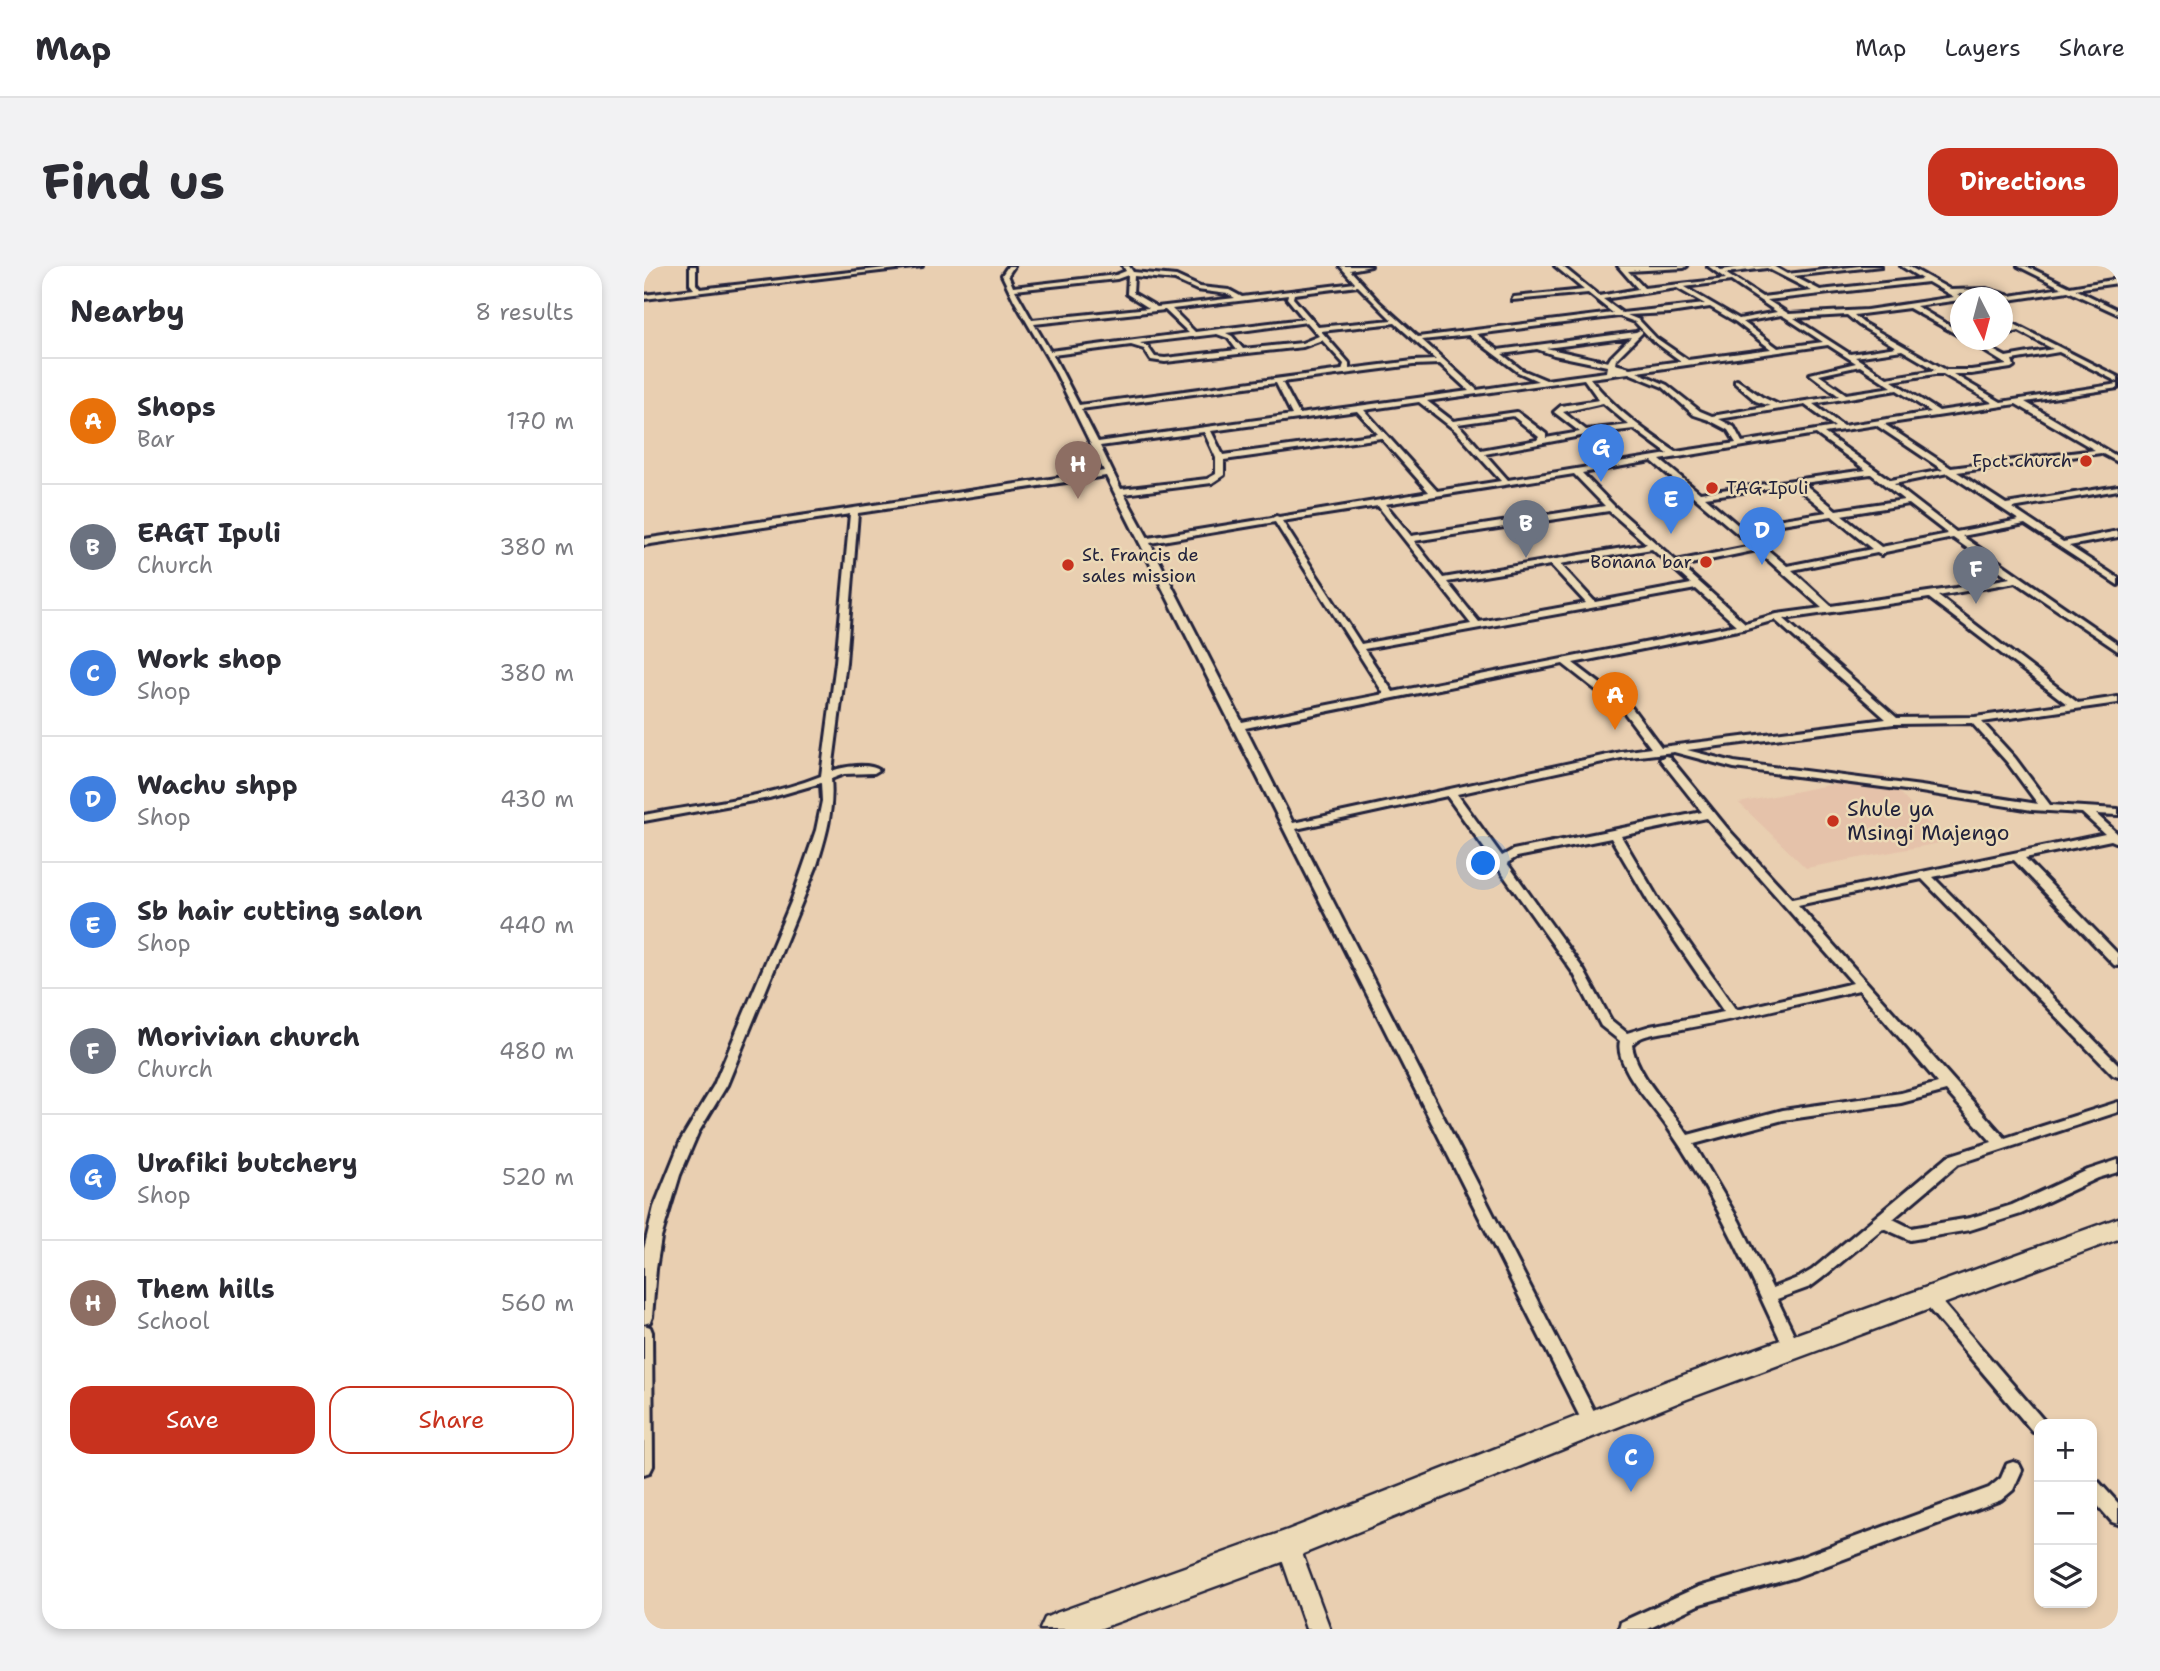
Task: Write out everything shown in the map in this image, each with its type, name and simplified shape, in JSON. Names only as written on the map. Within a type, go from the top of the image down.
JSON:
[{"type":"highway","points":[[1056,1629],[1288,1545],[1591,1422],[2118,1228]]},
{"type":"street","points":[[693,266],[693,284],[698,290]]},
{"type":"street","points":[[847,266],[849,274]]},
{"type":"street","points":[[644,297],[919,266]]},
{"type":"street","points":[[1011,266],[1005,273],[1011,289],[1077,407],[1591,1422]]},
{"type":"street","points":[[1344,268],[1368,266]]},
{"type":"street","points":[[1558,266],[1587,291],[1686,362]]},
{"type":"street","points":[[1622,267],[1684,266]]},
{"type":"street","points":[[1711,266],[1938,414]]},
{"type":"street","points":[[1720,273],[1726,270],[1768,266],[1820,293]]},
{"type":"street","points":[[1839,266],[1847,270]]},
{"type":"street","points":[[1789,275],[1878,266]]},
{"type":"street","points":[[1903,266],[1950,292]]},
{"type":"street","points":[[2021,266],[2118,312]]},
{"type":"street","points":[[1622,267],[1642,290]]},
{"type":"street","points":[[1344,268],[1474,391]]},
{"type":"street","points":[[1011,289],[1117,277],[1129,271],[1176,278],[1199,289],[1229,292],[1243,299]]},
{"type":"street","points":[[1129,271],[1131,295],[1157,309]]},
{"type":"street","points":[[1597,298],[1729,280]]},
{"type":"street","points":[[1759,299],[1929,280]]},
{"type":"street","points":[[2013,297],[2118,281]]},
{"type":"street","points":[[1030,322],[1292,294],[1359,284]]},
{"type":"street","points":[[1678,286],[1738,321],[1774,349]]},
{"type":"street","points":[[1514,299],[1587,291]]},
{"type":"street","points":[[1292,294],[1290,298],[1332,345],[1347,368]]},
{"type":"street","points":[[1738,321],[1783,314],[1811,316],[1849,313],[1950,300]]},
{"type":"street","points":[[1418,339],[1618,313],[1660,312],[1712,305]]},
{"type":"street","points":[[1910,306],[1950,328]]},
{"type":"street","points":[[1167,308],[1194,334]]},
{"type":"street","points":[[1849,313],[1858,322],[1949,372],[2000,404]]},
{"type":"street","points":[[1801,325],[1811,316]]},
{"type":"street","points":[[1049,353],[1309,320]]},
{"type":"street","points":[[1318,329],[1397,321]]},
{"type":"street","points":[[2013,325],[2118,380]]},
{"type":"street","points":[[2013,331],[2020,329]]},
{"type":"street","points":[[1217,331],[1230,337],[1242,352]]},
{"type":"street","points":[[1499,352],[1641,331]]},
{"type":"street","points":[[1606,374],[1613,365],[1614,358],[1641,331]]},
{"type":"street","points":[[1471,333],[1499,352],[1520,371],[1544,381]]},
{"type":"street","points":[[1312,343],[1324,337]]},
{"type":"street","points":[[1131,342],[1146,348],[1153,359],[1165,360],[1312,343],[1332,345]]},
{"type":"street","points":[[1094,445],[1828,343]]},
{"type":"street","points":[[1537,347],[1553,353],[1613,365],[1665,386],[1697,413],[1731,429],[1740,444]]},
{"type":"street","points":[[1849,356],[1905,348]]},
{"type":"street","points":[[1888,380],[1932,372],[1979,372],[2011,366],[2011,363],[1988,350]]},
{"type":"street","points":[[2005,359],[2059,350]]},
{"type":"street","points":[[1077,407],[1278,381],[1347,368],[1443,362]]},
{"type":"street","points":[[1844,396],[1813,374],[1862,364]]},
{"type":"street","points":[[1585,376],[1604,401],[1634,427],[1675,456]]},
{"type":"street","points":[[1278,381],[1297,417]]},
{"type":"street","points":[[1737,382],[1759,399],[1778,407]]},
{"type":"street","points":[[1145,541],[1740,444],[2118,386]]},
{"type":"street","points":[[1712,418],[1899,388]]},
{"type":"street","points":[[1421,400],[1434,413],[1452,424],[1481,452],[1506,482]]},
{"type":"street","points":[[1570,437],[1561,433],[1560,409],[1604,401]]},
{"type":"street","points":[[2017,401],[2118,460]]},
{"type":"street","points":[[1807,403],[1841,428]]},
{"type":"street","points":[[1360,409],[1434,493]]},
{"type":"street","points":[[1452,424],[1514,414],[1544,436],[1539,442]]},
{"type":"street","points":[[1878,423],[2118,582]]},
{"type":"street","points":[[1562,425],[1588,433]]},
{"type":"street","points":[[1481,452],[1634,427]]},
{"type":"street","points":[[1118,492],[1209,481],[1222,473],[1220,458],[1206,429]]},
{"type":"street","points":[[1817,432],[1953,534],[2117,647]]},
{"type":"street","points":[[1220,458],[1384,435]]},
{"type":"street","points":[[1887,483],[1948,470],[2102,451]]},
{"type":"street","points":[[1654,459],[1828,608]]},
{"type":"street","points":[[1576,471],[1653,547],[1676,564],[1743,626]]},
{"type":"street","points":[[1698,496],[1872,471]]},
{"type":"street","points":[[644,542],[1110,473]]},
{"type":"street","points":[[1795,481],[1881,552]]},
{"type":"street","points":[[2004,507],[2118,488]]},
{"type":"street","points":[[1736,529],[1910,501]]},
{"type":"street","points":[[1378,502],[1477,626]]},
{"type":"street","points":[[1410,539],[1611,508]]},
{"type":"street","points":[[644,1317],[650,1251],[667,1191],[695,1124],[715,1096],[771,970],[817,847],[828,793],[827,775],[841,663],[853,511]]},
{"type":"street","points":[[1276,519],[1390,696]]},
{"type":"street","points":[[1785,569],[2027,521]]},
{"type":"street","points":[[2063,544],[2118,534]]},
{"type":"street","points":[[1440,581],[1653,547]]},
{"type":"street","points":[[1676,564],[1757,547]]},
{"type":"street","points":[[1554,563],[1593,606]]},
{"type":"street","points":[[1238,726],[1566,662],[1777,617],[1931,595],[2017,579]]},
{"type":"street","points":[[1358,647],[1697,586]]},
{"type":"street","points":[[1931,595],[2076,706]]},
{"type":"street","points":[[1777,617],[1894,722]]},
{"type":"street","points":[[1566,662],[1628,710],[1661,755],[1711,814],[1946,1086],[2002,1144]]},
{"type":"street","points":[[1290,827],[1450,792],[1661,755],[1671,748],[1894,722],[1975,720],[2118,700]]},
{"type":"street","points":[[1975,720],[2011,760],[2047,808]]},
{"type":"street","points":[[1671,748],[1734,765],[2047,808],[2118,811]]},
{"type":"street","points":[[644,818],[748,800],[803,786],[842,771],[874,770]]},
{"type":"street","points":[[803,786],[828,793]]},
{"type":"street","points":[[1450,792],[1578,972],[1606,1023],[1627,1040]]},
{"type":"street","points":[[2085,810],[2115,838]]},
{"type":"street","points":[[1491,850],[1513,854],[1711,814]]},
{"type":"street","points":[[1615,834],[1655,903],[1733,1015]]},
{"type":"street","points":[[1789,904],[1926,876],[1979,862],[2115,838]]},
{"type":"street","points":[[1500,863],[1513,854]]},
{"type":"street","points":[[2017,856],[2118,961]]},
{"type":"street","points":[[1926,876],[2118,1072]]},
{"type":"street","points":[[1627,1040],[1650,1031],[1861,985]]},
{"type":"street","points":[[1627,1040],[1626,1053],[1631,1065],[1686,1142],[1727,1210],[1793,1349]]},
{"type":"street","points":[[1686,1142],[1783,1115],[1901,1098],[1946,1086]]},
{"type":"street","points":[[1768,1296],[1805,1282],[1883,1221],[1953,1160],[2118,1107]]},
{"type":"street","points":[[1883,1221],[1910,1234],[1970,1224],[2016,1210],[2093,1174],[2118,1166]]},
{"type":"street","points":[[1929,1298],[2034,1421]]},
{"type":"street","points":[[644,1332],[644,1466]]},
{"type":"street","points":[[1629,1629],[1698,1596],[1796,1568],[1995,1494],[2007,1484],[2013,1470]]},
{"type":"street","points":[[2097,1493],[2118,1516]]},
{"type":"street","points":[[1288,1545],[1318,1629]]},
{"type":"shaded area","points":[[1882,774],[1945,842],[1806,868],[1739,803]]},
{"type":"place","name":"Fpct church","points":[[2086,461]]},
{"type":"place","name":"Urafiki butchery","points":[[1601,482]]},
{"type":"place","name":"TAG Ipuli","points":[[1712,488]]},
{"type":"place","name":"Them hills","points":[[1078,499]]},
{"type":"place","name":"Sb hair cutting salon","points":[[1671,534]]},
{"type":"place","name":"EAGT Ipuli","points":[[1526,558]]},
{"type":"place","name":"Bonana bar","points":[[1706,562]]},
{"type":"place","name":"St. Francis de sales mission","points":[[1068,565]]},
{"type":"place","name":"Wachu shpp","points":[[1762,565]]},
{"type":"place","name":"Morivian church","points":[[1976,604]]},
{"type":"place","name":"Shops","points":[[1615,730]]},
{"type":"place","name":"Shule ya Msingi Majengo","points":[[1833,821]]},
{"type":"place","name":"Work shop","points":[[1631,1492]]}]
